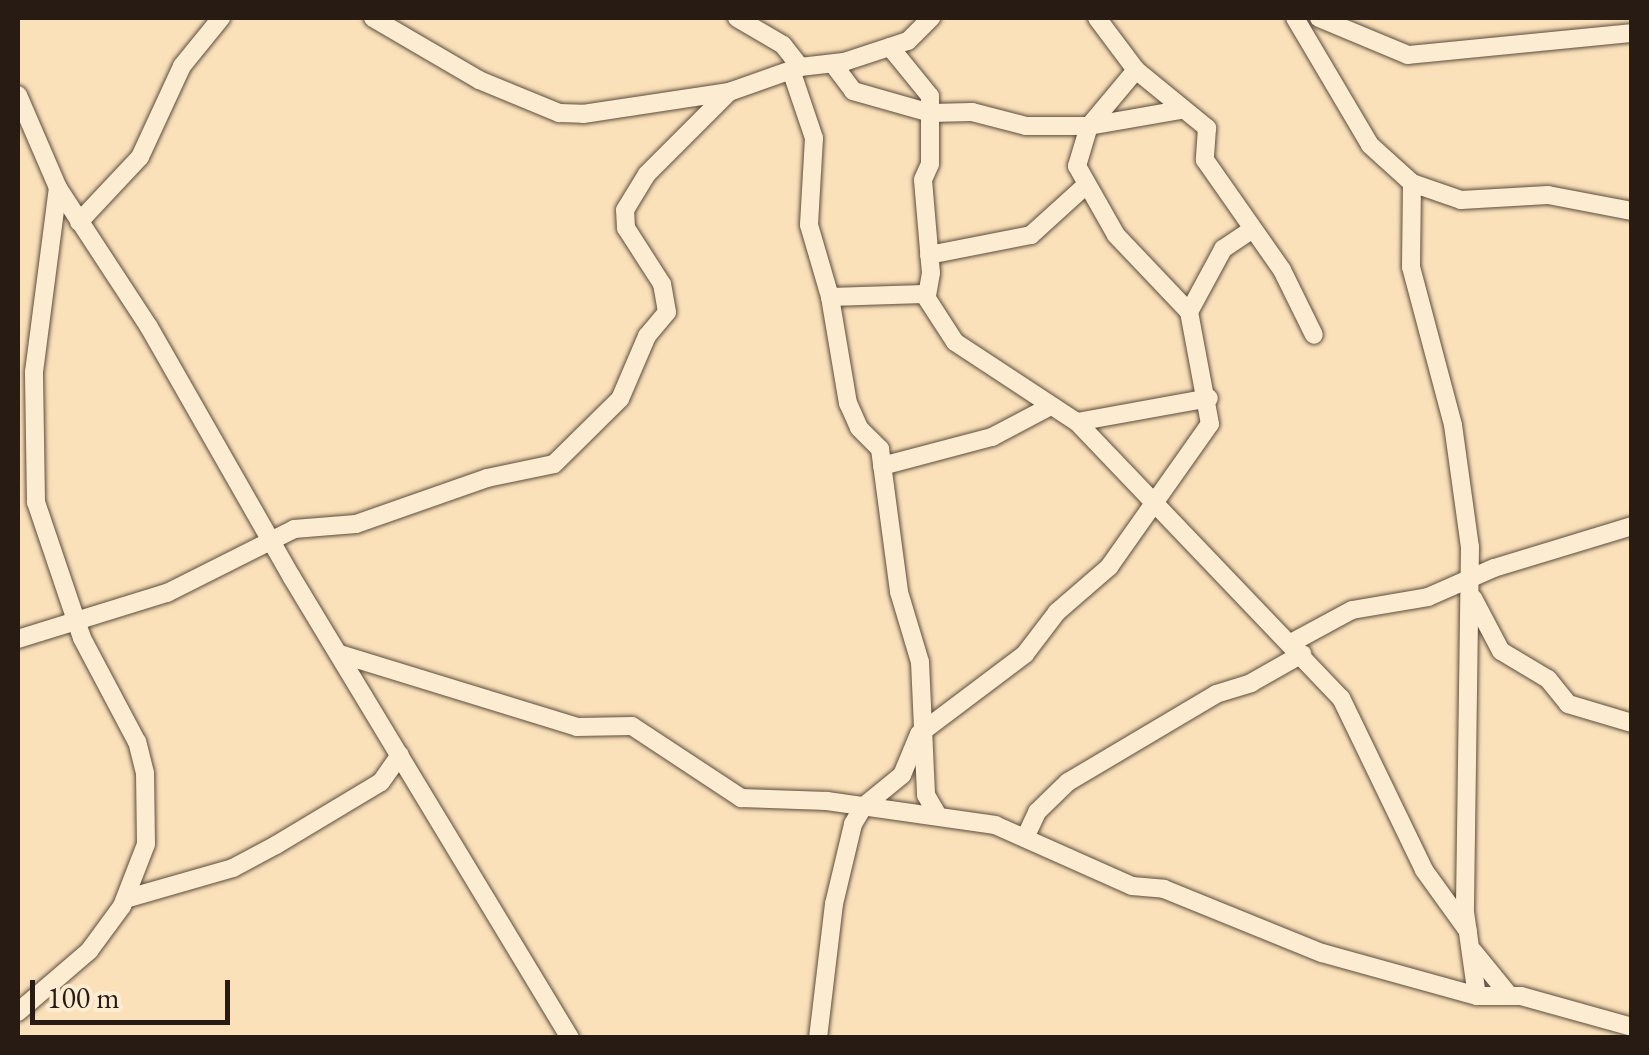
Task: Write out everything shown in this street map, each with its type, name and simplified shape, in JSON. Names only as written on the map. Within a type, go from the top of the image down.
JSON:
[{"type":"street","points":[[79,222],[140,156],[182,66],[221,18]]},
{"type":"street","points":[[374,18],[480,80],[559,113],[729,92],[796,70],[890,47],[922,33],[931,18]]},
{"type":"street","points":[[738,18],[782,45],[796,70],[814,138],[809,225],[830,298],[852,418],[875,440],[882,466],[899,592],[920,662],[918,734],[926,795],[938,816]]},
{"type":"street","points":[[1098,18],[1136,70],[1180,110],[1207,128],[1205,160],[1282,270],[1314,335]]},
{"type":"street","points":[[1294,18],[1370,145],[1412,183],[1461,200],[1548,195],[1632,211]]},
{"type":"street","points":[[1318,18],[1408,55],[1632,33]]},
{"type":"street","points":[[890,47],[926,86],[931,113],[930,164],[923,180],[929,255],[927,296],[955,342],[1049,407],[1078,422],[1341,698],[1424,870],[1468,931]]},
{"type":"street","points":[[833,64],[853,91],[931,113],[972,112],[1040,127],[1088,126],[1180,110]]},
{"type":"street","points":[[818,1038],[834,904],[848,839],[864,806],[902,775],[918,734],[1026,654],[1057,612],[1108,567],[1210,424],[1209,398],[1189,312],[1126,247],[1084,187],[1078,151],[1088,126],[1136,70]]},
{"type":"street","points":[[18,638],[179,588],[272,537],[368,521],[487,478],[554,464],[620,398],[647,336],[667,312],[662,284],[626,228],[625,210],[646,174],[729,92]]},
{"type":"street","points":[[18,95],[58,188],[149,326],[570,1038]]},
{"type":"street","points":[[1412,183],[1411,267],[1456,443],[1472,589],[1464,688],[1471,764],[1468,931],[1477,996]]},
{"type":"street","points":[[929,255],[1031,235],[1084,187]]},
{"type":"street","points":[[18,1012],[74,969],[125,899],[146,844],[145,773],[124,707],[76,622],[25,460],[58,188]]},
{"type":"street","points":[[1189,312],[1224,248],[1251,230]]},
{"type":"street","points":[[830,298],[927,296]]},
{"type":"street","points":[[1078,422],[1209,398]]},
{"type":"street","points":[[882,466],[992,437],[1049,407]]},
{"type":"street","points":[[1024,838],[1037,812],[1068,782],[1216,694],[1251,683],[1352,610],[1472,589],[1632,526]]},
{"type":"street","points":[[1472,589],[1502,651],[1548,679],[1568,704],[1632,723]]},
{"type":"street","points":[[340,654],[577,727],[632,726],[740,798],[864,806],[995,825],[1132,886],[1164,889],[1322,954],[1477,996],[1508,994],[1632,1027]]},
{"type":"street","points":[[125,899],[233,868],[381,782],[400,754]]},
{"type":"street","points":[[1473,950],[1508,994]]}]
